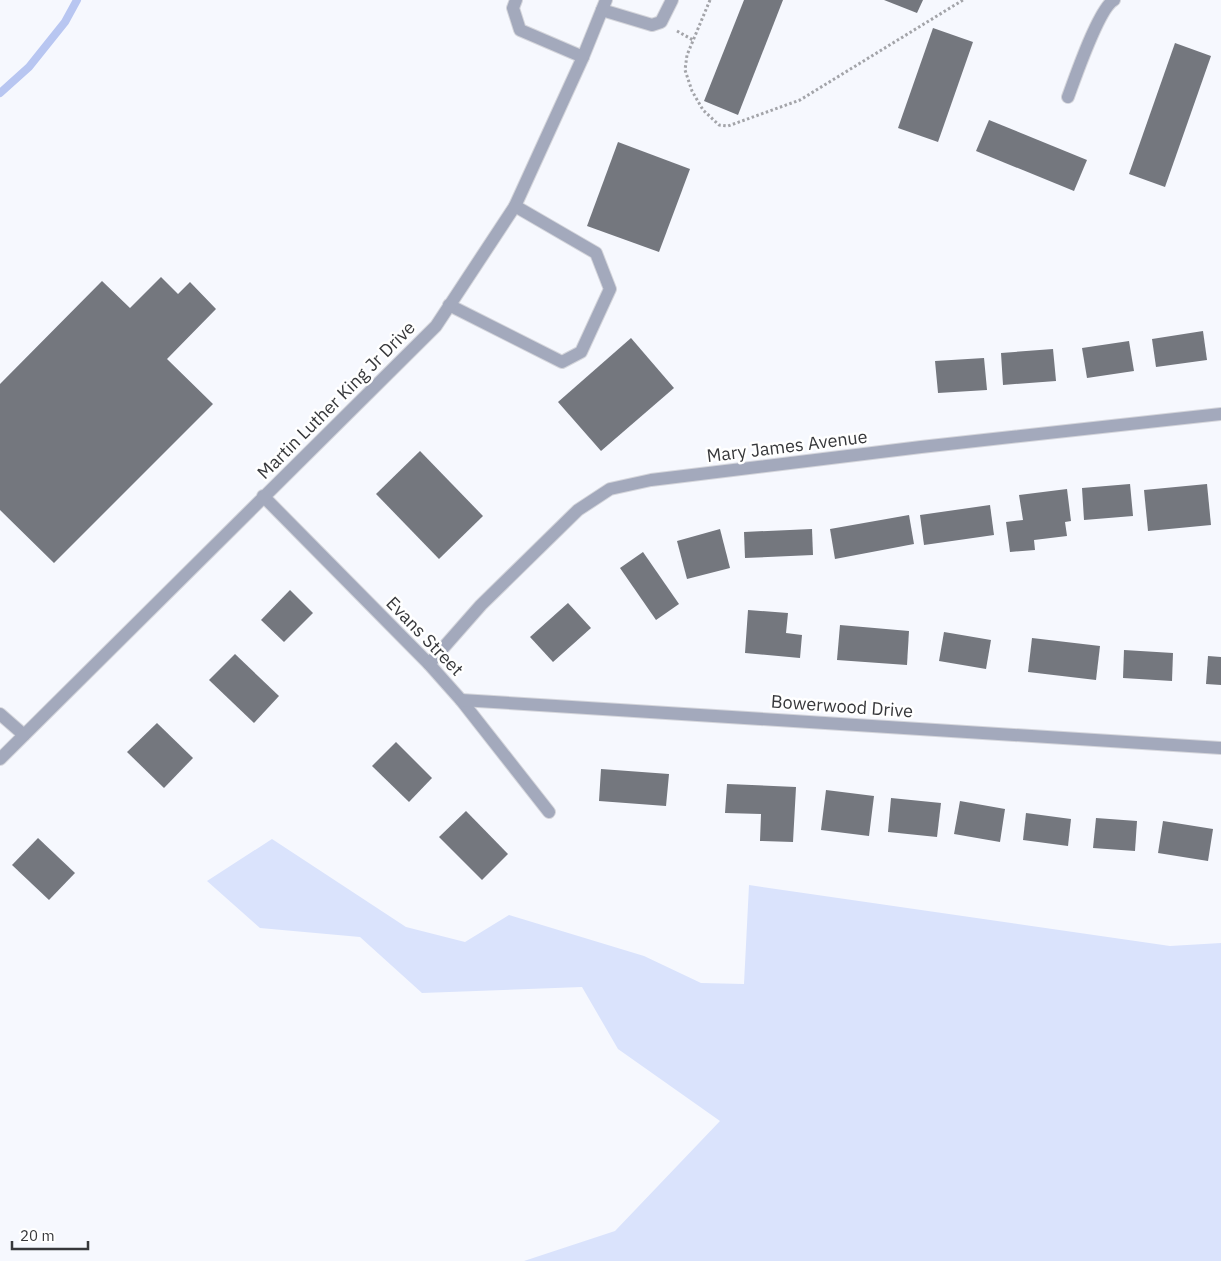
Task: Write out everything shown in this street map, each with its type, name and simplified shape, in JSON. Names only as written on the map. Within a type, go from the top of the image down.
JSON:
[{"type":"street","points":[[516,0],[513,8],[520,30],[583,57]]},
{"type":"street","points":[[604,5],[652,25],[661,22],[672,0]]},
{"type":"street","points":[[1068,97],[1106,2]]},
{"type":"street","name":"Martin Luther King Jr Drive","points":[[0,759],[436,326],[515,206],[583,57],[604,5]]},
{"type":"street","points":[[449,305],[562,362],[581,352],[610,289],[596,253],[515,206]]},
{"type":"street","name":"Mary James Avenue","points":[[429,664],[481,605],[578,510],[610,488],[651,480],[1221,414]]},
{"type":"street","name":"Evans Street","points":[[263,496],[429,664],[461,700],[549,812]]},
{"type":"street","name":"Bowerwood Drive","points":[[461,700],[1221,748]]},
{"type":"street","points":[[0,714],[24,735]]},
{"type":"path","points":[[710,0],[687,55],[685,70],[692,91],[703,110],[719,126],[728,126],[800,100],[963,0]]},
{"type":"shaded area","points":[[272,839],[406,927],[465,942],[509,915],[644,956],[701,983],[744,984],[749,885],[1170,946],[1221,943],[1221,1261],[524,1261],[615,1231],[720,1121],[618,1049],[582,987],[422,993],[360,937],[260,928],[207,881]]},
{"type":"building","points":[[744,0],[783,0],[738,115],[704,101]]},
{"type":"building","points":[[884,0],[923,0],[917,13]]},
{"type":"building","points":[[933,28],[973,42],[938,142],[898,128]]},
{"type":"building","points":[[1175,43],[1211,56],[1165,187],[1129,174]]},
{"type":"building","points":[[989,120],[1087,160],[1074,191],[976,151]]},
{"type":"building","points":[[618,142],[690,169],[659,252],[587,226]]},
{"type":"building","points":[[161,277],[178,294],[190,282],[216,309],[167,359],[213,404],[54,563],[0,510],[0,384],[102,281],[130,308]]},
{"type":"building","points":[[1203,331],[1207,360],[1156,367],[1152,339]]},
{"type":"building","points":[[631,338],[674,388],[601,451],[558,402]]},
{"type":"building","points":[[1129,341],[1134,371],[1087,378],[1082,348]]},
{"type":"building","points":[[1053,349],[1056,381],[1003,385],[1001,353]]},
{"type":"building","points":[[984,358],[987,390],[938,393],[935,361]]},
{"type":"building","points":[[420,451],[483,516],[439,559],[376,494]]},
{"type":"building","points":[[1130,484],[1133,516],[1084,520],[1082,488]]},
{"type":"building","points":[[1207,484],[1211,525],[1148,531],[1144,490]]},
{"type":"building","points":[[1067,489],[1071,521],[1065,522],[1067,536],[1034,540],[1035,550],[1010,552],[1006,522],[1023,520],[1019,495]]},
{"type":"building","points":[[990,505],[994,535],[924,545],[920,515]]},
{"type":"building","points":[[909,515],[914,544],[835,559],[830,529]]},
{"type":"building","points":[[720,529],[730,568],[687,579],[677,541]]},
{"type":"building","points":[[812,529],[813,555],[745,558],[744,532]]},
{"type":"building","points":[[643,552],[679,604],[656,620],[620,568]]},
{"type":"building","points":[[290,590],[313,613],[284,642],[261,620]]},
{"type":"building","points":[[568,603],[591,628],[553,662],[530,637]]},
{"type":"building","points":[[748,610],[788,613],[786,633],[802,635],[800,658],[745,653]]},
{"type":"building","points":[[840,625],[909,631],[907,665],[837,660]]},
{"type":"building","points":[[944,632],[991,640],[986,669],[939,661]]},
{"type":"building","points":[[1032,638],[1100,646],[1096,680],[1028,672]]},
{"type":"building","points":[[1124,650],[1173,653],[1172,681],[1123,678]]},
{"type":"building","points":[[235,654],[279,696],[254,723],[209,680]]},
{"type":"building","points":[[1208,656],[1221,657],[1221,685],[1206,684]]},
{"type":"building","points":[[157,723],[193,758],[164,788],[127,752]]},
{"type":"building","points":[[396,742],[432,778],[409,802],[372,766]]},
{"type":"building","points":[[601,769],[669,774],[666,806],[599,801]]},
{"type":"building","points":[[727,784],[796,787],[793,842],[760,841],[761,814],[725,813]]},
{"type":"building","points":[[826,790],[874,796],[869,836],[821,830]]},
{"type":"building","points":[[891,798],[941,803],[937,837],[888,832]]},
{"type":"building","points":[[960,801],[1005,809],[1000,842],[954,834]]},
{"type":"building","points":[[466,811],[508,854],[482,880],[439,837]]},
{"type":"building","points":[[1026,813],[1071,819],[1068,846],[1023,840]]},
{"type":"building","points":[[1096,818],[1137,821],[1135,851],[1093,848]]},
{"type":"building","points":[[1163,821],[1213,829],[1208,861],[1158,853]]},
{"type":"building","points":[[38,838],[75,873],[49,900],[12,865]]},
{"type":"waterway","points":[[0,93],[29,67],[65,22],[77,0]]}]
